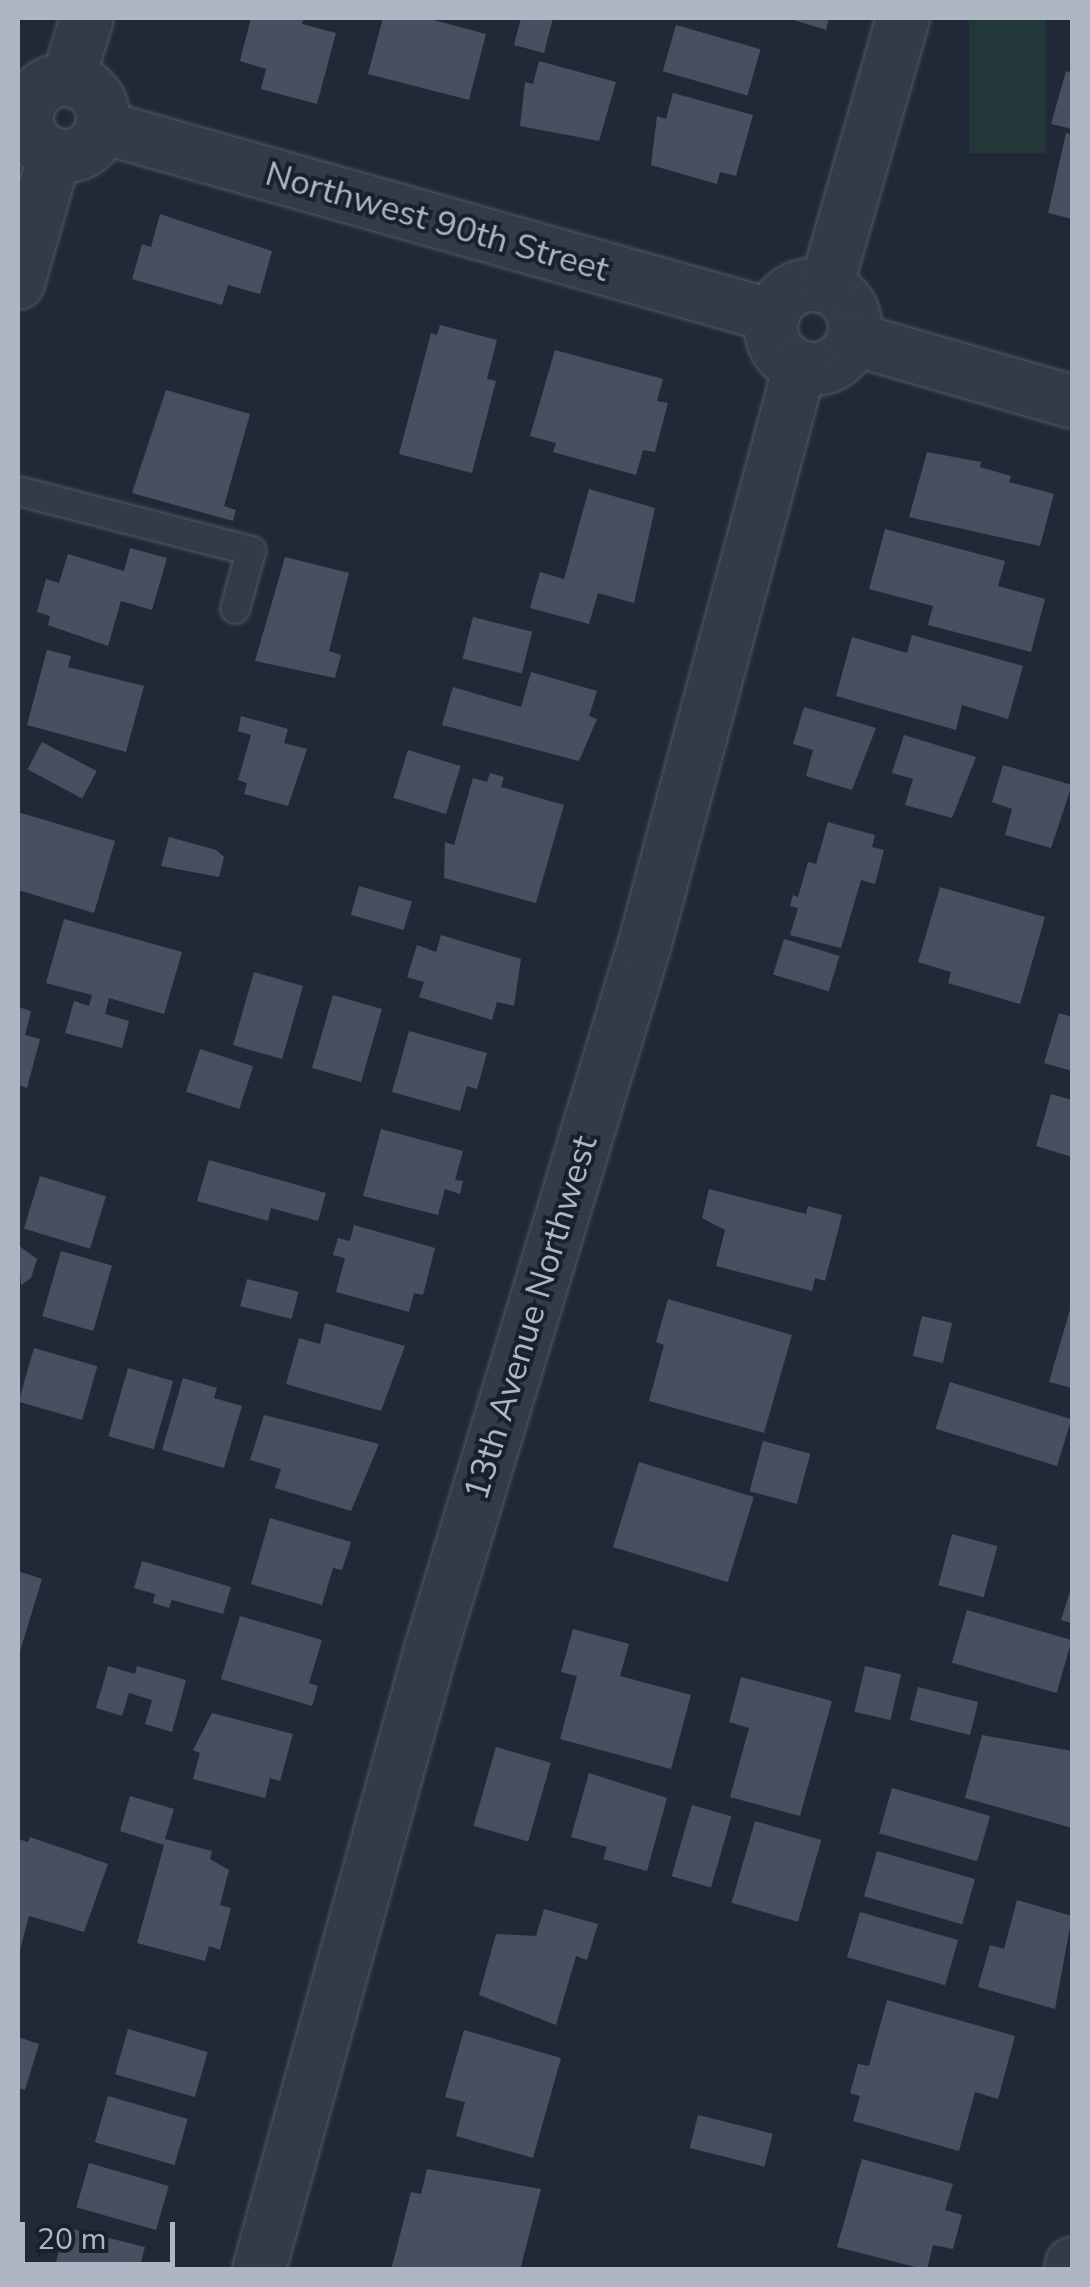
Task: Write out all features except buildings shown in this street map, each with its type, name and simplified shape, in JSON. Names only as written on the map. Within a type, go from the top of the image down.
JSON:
[{"type":"street","points":[[38,95],[96,95],[102,128],[82,152],[54,154],[31,134],[38,95],[87,18]]},
{"type":"street","points":[[826,288],[902,18]]},
{"type":"street","name":"Northwest 90th Street","points":[[102,128],[773,316]]},
{"type":"street","points":[[18,284],[54,154]]},
{"type":"street","points":[[826,288],[850,308],[853,339],[832,365],[800,366],[779,353],[773,316],[794,290],[826,288]]},
{"type":"street","points":[[853,339],[1072,402]]},
{"type":"street","name":"13th Avenue Northwest","points":[[259,2270],[431,1649],[641,958],[800,366]]},
{"type":"lane","points":[[18,490],[251,551],[235,608]]},
{"type":"shaded area","points":[[969,18],[1046,18],[1046,153],[969,153]]}]
